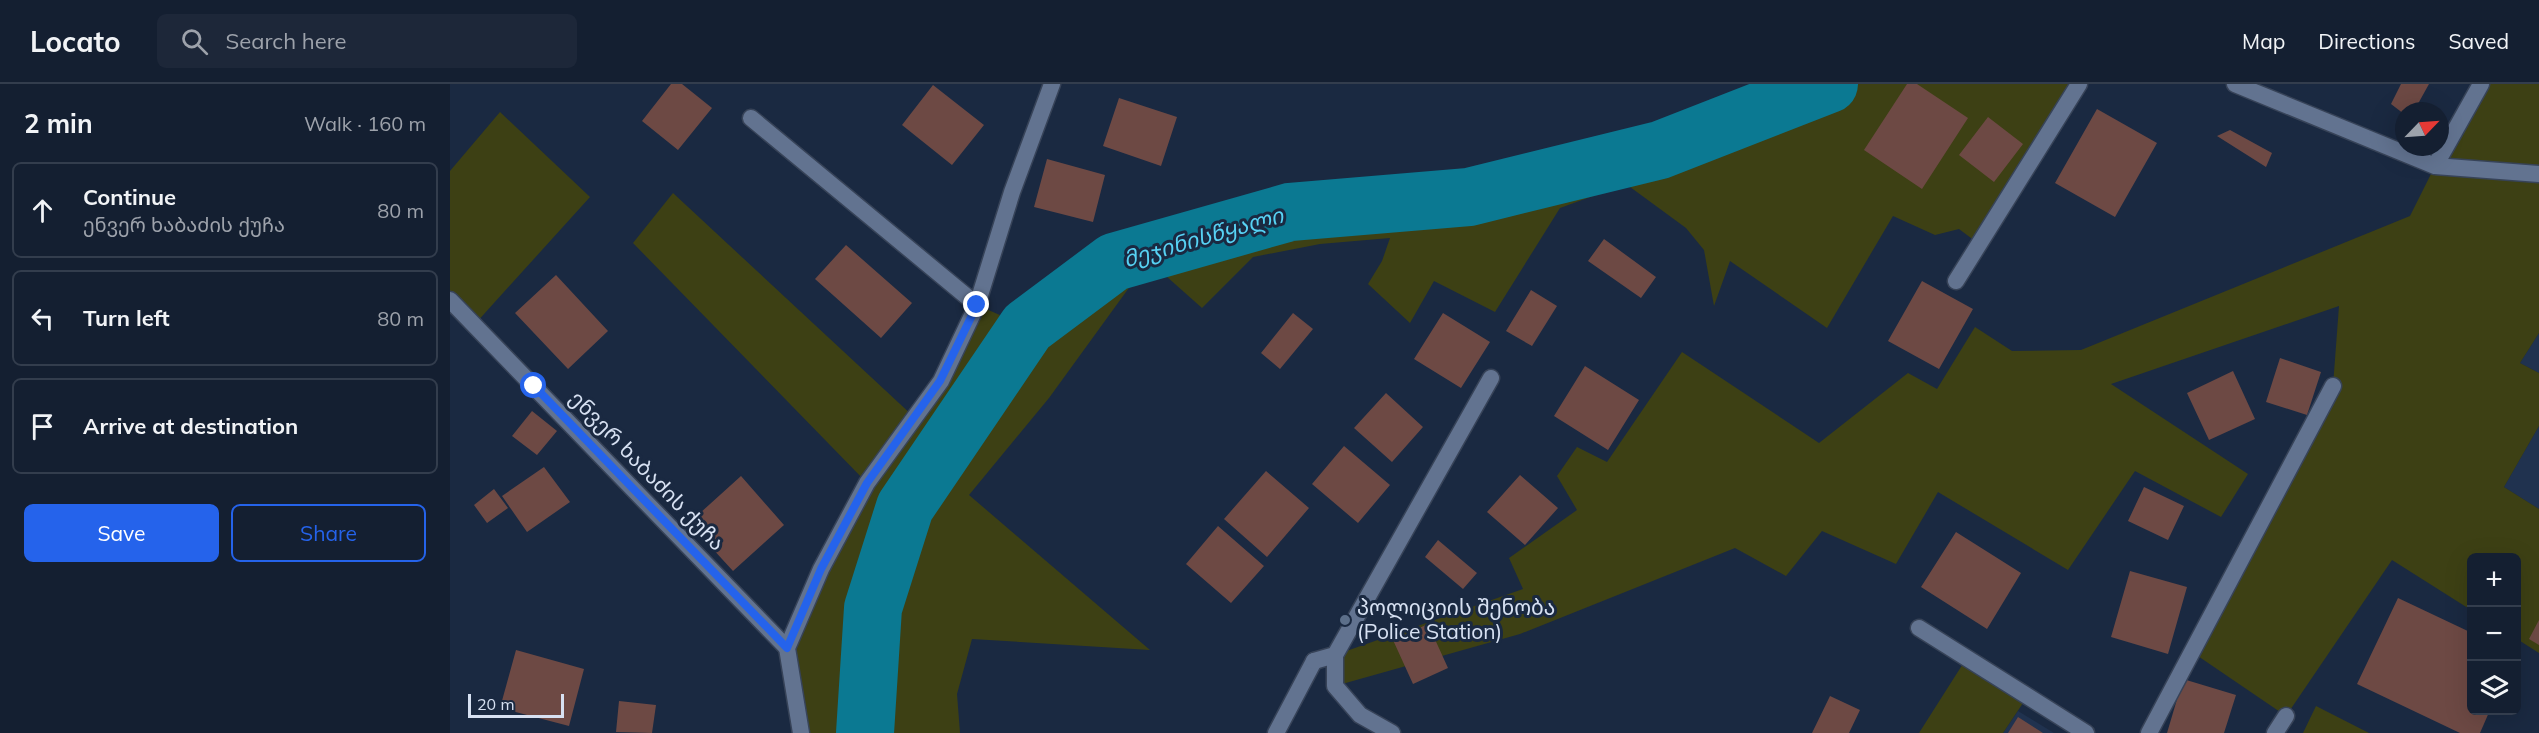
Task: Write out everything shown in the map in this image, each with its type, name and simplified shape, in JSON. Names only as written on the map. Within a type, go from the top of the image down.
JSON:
[{"type":"street","points":[[801,733],[787,648],[821,569],[867,483],[940,381],[977,305],[1012,192],[1052,84]]},
{"type":"street","points":[[1956,281],[2079,84]]},
{"type":"street","points":[[2235,84],[2435,166],[2539,174]]},
{"type":"street","points":[[2435,166],[2481,84]]},
{"type":"street","points":[[751,118],[977,305]]},
{"type":"street","name":"ენვერ ხაბაძის ქუჩა","points":[[450,300],[787,648]]},
{"type":"street","points":[[1392,733],[1360,715],[1335,686],[1335,655],[1491,378]]},
{"type":"street","points":[[2149,733],[2333,386]]},
{"type":"street","points":[[1919,627],[2086,733]]},
{"type":"street","points":[[1276,733],[1314,661],[1335,655]]},
{"type":"street","points":[[2275,733],[2286,716]]},
{"type":"shaded area","points":[[2539,333],[2539,373],[2520,363]]},
{"type":"shaded area","points":[[2539,426],[2539,509],[2504,487]]},
{"type":"shaded area","points":[[2018,711],[2054,733],[2003,733]]},
{"type":"green space","points":[[1829,84],[2079,84],[1979,244],[1959,229],[1935,235],[1893,216],[1827,328],[1730,261],[1714,306],[1704,250],[1686,228],[1626,184],[1560,208],[1495,312],[1434,281],[1410,323],[1368,284],[1382,261],[1390,238],[1320,244],[1253,257],[1202,308],[1166,276],[1131,285],[1049,398],[969,495],[1150,650],[972,639],[957,694],[960,733],[801,733],[787,648],[867,483],[633,243],[673,193],[914,417],[977,305],[1027,327],[1114,262],[1290,212],[1469,197],[1660,150]]},
{"type":"green space","points":[[2481,84],[2539,84],[2539,333],[2520,363],[2539,373],[2539,426],[2504,487],[2539,509],[2539,653],[2521,642],[2521,553],[2467,553],[2467,607],[2392,560],[2286,716],[2192,652],[2333,386],[2339,306],[2111,384],[2248,474],[2221,517],[2135,471],[2068,570],[1938,492],[1896,564],[1822,531],[1786,576],[1735,548],[1520,634],[1335,686],[1335,655],[1523,589],[1509,558],[1577,510],[1557,476],[1577,447],[1607,462],[1682,352],[1819,443],[1908,373],[1937,389],[1975,327],[2012,351],[2081,350],[2410,216],[2441,156],[2449,156],[2449,141]]},
{"type":"green space","points":[[500,112],[590,197],[475,324],[450,300],[450,171]]},
{"type":"green space","points":[[1966,659],[2027,697],[2003,733],[1919,733]]},
{"type":"green space","points":[[2316,706],[2369,733],[2303,733]]},
{"type":"building","points":[[671,84],[682,84],[712,108],[678,150],[642,121]]},
{"type":"building","points":[[1907,84],[1917,84],[1968,118],[1922,189],[1864,150]]},
{"type":"building","points":[[2401,84],[2429,84],[2419,102],[2395,102],[2395,107],[2391,104]]},
{"type":"building","points":[[933,85],[984,125],[952,165],[902,125]]},
{"type":"building","points":[[1119,98],[1177,117],[1161,166],[1103,146]]},
{"type":"building","points":[[2097,109],[2157,143],[2115,217],[2055,183]]},
{"type":"building","points":[[1988,117],[2023,144],[1994,182],[1959,155]]},
{"type":"building","points":[[2230,130],[2272,153],[2266,167],[2217,136]]},
{"type":"building","points":[[1047,159],[1105,175],[1093,222],[1034,207]]},
{"type":"building","points":[[1604,239],[1656,277],[1641,298],[1588,261]]},
{"type":"building","points":[[846,245],[912,303],[881,338],[815,279]]},
{"type":"building","points":[[556,275],[608,331],[568,369],[515,313]]},
{"type":"building","points":[[1922,281],[1973,309],[1939,369],[1888,341]]},
{"type":"building","points":[[1531,290],[1557,306],[1532,346],[1506,331]]},
{"type":"building","points":[[1293,313],[1313,329],[1280,369],[1261,353]]},
{"type":"building","points":[[1443,313],[1490,342],[1461,388],[1414,359]]},
{"type":"building","points":[[2280,358],[2321,372],[2307,415],[2266,402]]},
{"type":"building","points":[[1585,366],[1639,400],[1608,450],[1554,416]]},
{"type":"building","points":[[2233,371],[2255,419],[2209,440],[2187,393]]},
{"type":"building","points":[[1386,393],[1423,427],[1392,462],[1354,428]]},
{"type":"building","points":[[532,411],[557,431],[537,455],[512,436]]},
{"type":"building","points":[[1344,446],[1390,485],[1358,523],[1312,484]]},
{"type":"building","points":[[544,467],[570,502],[527,532],[502,496]]},
{"type":"building","points":[[1266,471],[1309,508],[1267,557],[1224,519]]},
{"type":"building","points":[[1520,475],[1558,508],[1525,545],[1487,512]]},
{"type":"building","points":[[741,476],[784,525],[733,571],[689,523]]},
{"type":"building","points":[[2144,487],[2184,506],[2168,540],[2128,521]]},
{"type":"building","points":[[494,489],[508,508],[487,523],[474,505]]},
{"type":"building","points":[[1218,526],[1264,566],[1231,603],[1186,564]]},
{"type":"building","points":[[1956,532],[2021,573],[1987,629],[1921,587]]},
{"type":"building","points":[[1438,540],[1477,573],[1463,589],[1425,557]]},
{"type":"building","points":[[2130,571],[2187,587],[2168,654],[2111,637]]},
{"type":"building","points":[[2398,598],[2467,631],[2467,715],[2488,715],[2480,733],[2460,733],[2357,684]]},
{"type":"building","points":[[2539,620],[2539,645],[2529,639]]},
{"type":"building","points":[[1428,624],[1448,668],[1413,684],[1393,640]]},
{"type":"building","points":[[516,650],[584,669],[569,726],[500,708]]},
{"type":"building","points":[[2183,679],[2236,695],[2224,733],[2167,733]]},
{"type":"building","points":[[1830,696],[1860,710],[1849,733],[1812,733]]},
{"type":"building","points":[[619,701],[656,705],[652,733],[616,732]]},
{"type":"building","points":[[2018,717],[2043,733],[2008,733]]},
{"type":"waterway","name":"მეჯინისწყალი","points":[[865,733],[873,608],[905,507],[1027,327],[1114,262],[1290,212],[1469,197],[1660,150],[1829,84]]},
{"type":"place","name":"პოლიციის შენობა (Police Station)","points":[[1345,620]]},
{"type":"route","points":[[534,386],[787,648],[821,569],[867,483],[940,381],[977,305]]}]
